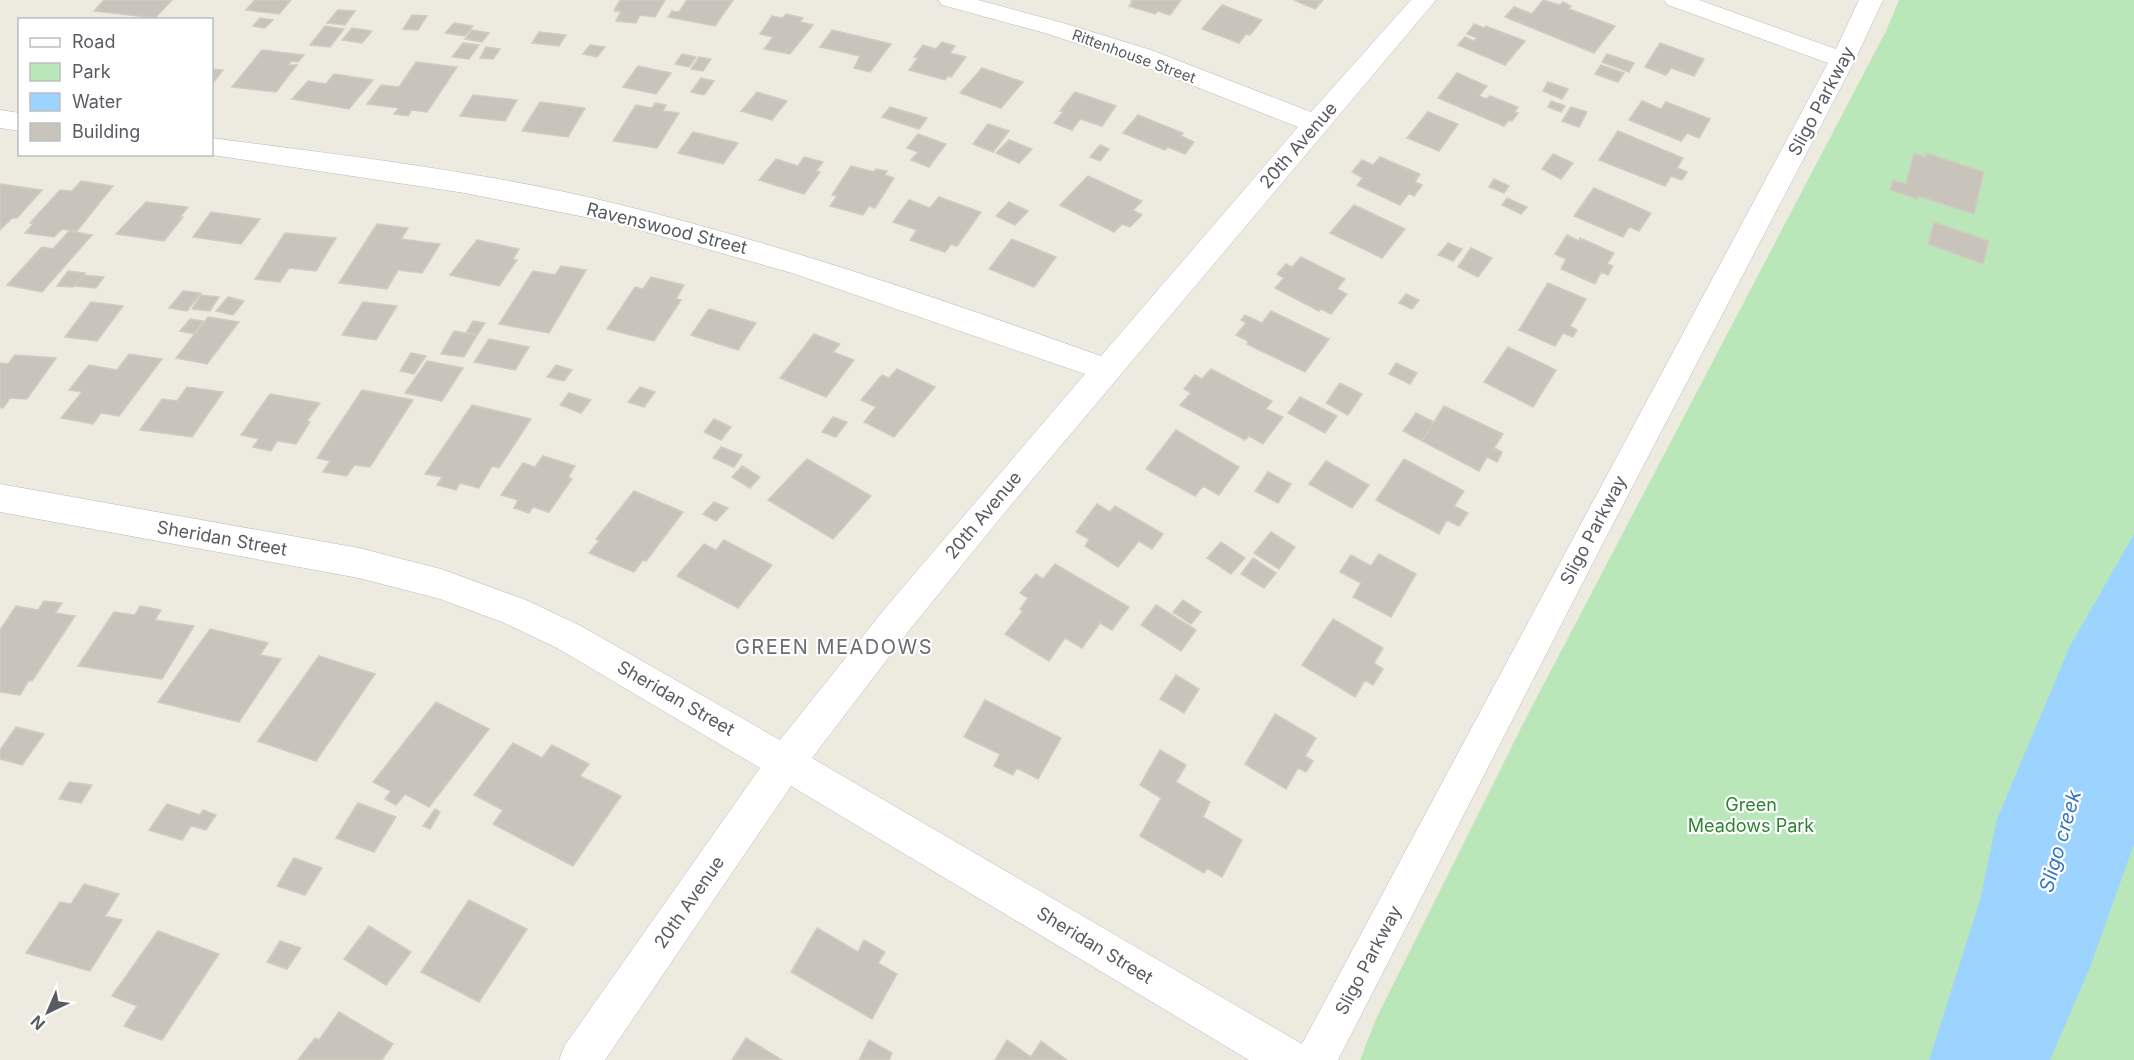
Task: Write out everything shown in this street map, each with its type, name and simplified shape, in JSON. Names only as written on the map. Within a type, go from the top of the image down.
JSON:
[{"type":"street","name":"Rittenhouse Street","points":[[950,0],[1054,28],[1142,56],[1315,124]]},
{"type":"street","name":"20th Avenue","points":[[580,1060],[786,762],[899,617],[1315,124],[1424,0]]},
{"type":"street","points":[[1676,0],[1843,60]]},
{"type":"street","name":"Sligo Parkway","points":[[1316,1060],[1589,537],[1843,60],[1871,0]]},
{"type":"street","points":[[0,119],[18,122]]},
{"type":"street","name":"Ravenswood Street","points":[[213,147],[449,181],[624,215],[706,236],[862,283],[1107,370]]},
{"type":"street","name":"Sheridan Street","points":[[0,498],[359,562],[441,584],[514,611],[569,637],[786,762],[1289,1060]]},
{"type":"green space","name":"Green Meadows Park","points":[[1899,0],[2134,0],[2134,1060],[1360,1060],[1376,1019],[1526,718],[1886,31]]},
{"type":"water","name":"Sligo creek","points":[[2134,534],[2134,844],[2089,970],[2050,1060],[1929,1060],[1980,900],[1997,819],[2070,646]]},
{"type":"building","points":[[104,0],[172,0],[155,18],[94,11]]},
{"type":"building","points":[[255,0],[291,0],[279,14],[246,10]]},
{"type":"building","points":[[620,0],[665,0],[655,17],[640,15],[636,23],[616,21],[621,11],[614,11]]},
{"type":"building","points":[[687,0],[733,0],[715,26],[668,17],[672,11],[679,12]]},
{"type":"building","points":[[1131,0],[1181,0],[1170,15],[1158,11],[1155,14],[1129,6]]},
{"type":"building","points":[[1294,0],[1323,0],[1315,9]]},
{"type":"building","points":[[1543,0],[1560,5],[1563,2],[1571,6],[1569,9],[1615,26],[1594,53],[1505,17],[1514,7],[1532,14]]},
{"type":"building","points":[[1222,5],[1262,20],[1250,35],[1246,34],[1239,43],[1202,29]]},
{"type":"building","points":[[338,10],[355,11],[345,25],[327,23]]},
{"type":"building","points":[[786,14],[803,18],[800,22],[813,25],[790,54],[764,49],[773,37],[760,34],[772,16],[783,18]]},
{"type":"building","points":[[412,15],[427,16],[418,30],[403,29]]},
{"type":"building","points":[[260,18],[273,20],[265,28],[253,26]]},
{"type":"building","points":[[454,23],[473,26],[465,36],[445,33]]},
{"type":"building","points":[[1474,24],[1484,28],[1486,26],[1525,41],[1505,65],[1458,45],[1465,37],[1474,41],[1477,38],[1467,34]]},
{"type":"building","points":[[325,26],[344,29],[330,47],[310,45]]},
{"type":"building","points":[[352,28],[372,31],[362,43],[342,40]]},
{"type":"building","points":[[472,30],[489,33],[482,42],[465,39]]},
{"type":"building","points":[[832,30],[891,44],[870,72],[854,68],[860,56],[820,47]]},
{"type":"building","points":[[539,32],[566,35],[559,46],[532,43]]},
{"type":"building","points":[[942,42],[955,46],[950,53],[966,57],[951,77],[948,76],[945,80],[909,70],[918,58],[914,57],[923,45],[936,49]]},
{"type":"building","points":[[463,43],[479,45],[469,59],[452,57]]},
{"type":"building","points":[[1660,43],[1704,59],[1694,76],[1671,68],[1666,75],[1645,67]]},
{"type":"building","points":[[590,45],[605,47],[597,57],[583,54]]},
{"type":"building","points":[[486,47],[500,49],[493,59],[480,58]]},
{"type":"building","points":[[262,50],[304,55],[298,62],[291,61],[289,65],[297,65],[276,92],[232,87]]},
{"type":"building","points":[[682,54],[696,57],[689,67],[675,64]]},
{"type":"building","points":[[1607,54],[1634,63],[1629,72],[1602,62]]},
{"type":"building","points":[[699,57],[711,59],[703,71],[691,69]]},
{"type":"building","points":[[416,62],[457,67],[427,112],[412,110],[408,116],[394,114],[399,108],[367,104],[381,85],[399,87]]},
{"type":"building","points":[[1601,65],[1624,73],[1618,82],[1595,74]]},
{"type":"building","points":[[638,66],[671,73],[656,94],[623,87]]},
{"type":"building","points":[[982,68],[1023,82],[1001,108],[960,93]]},
{"type":"building","points":[[213,69],[223,70],[213,83]]},
{"type":"building","points":[[1457,73],[1487,86],[1479,96],[1487,99],[1490,96],[1518,107],[1515,112],[1518,113],[1512,121],[1509,120],[1504,126],[1438,98]]},
{"type":"building","points":[[334,74],[373,80],[349,109],[292,99],[308,81],[326,84]]},
{"type":"building","points":[[701,78],[714,81],[704,95],[691,92]]},
{"type":"building","points":[[1548,82],[1568,89],[1562,99],[1543,91]]},
{"type":"building","points":[[757,92],[787,101],[772,120],[741,111]]},
{"type":"building","points":[[1075,92],[1116,106],[1102,126],[1080,119],[1072,130],[1054,123]]},
{"type":"building","points":[[473,95],[517,100],[505,121],[460,116]]},
{"type":"building","points":[[1551,101],[1565,106],[1561,112],[1548,107]]},
{"type":"building","points":[[1642,101],[1661,109],[1666,102],[1710,119],[1699,138],[1687,133],[1681,141],[1629,120]]},
{"type":"building","points":[[540,102],[585,108],[568,137],[522,131]]},
{"type":"building","points":[[655,103],[666,105],[663,111],[679,113],[657,148],[613,141],[636,105],[652,108]]},
{"type":"building","points":[[890,107],[927,118],[919,129],[882,117]]},
{"type":"building","points":[[1571,107],[1587,112],[1579,127],[1562,121]]},
{"type":"building","points":[[1428,112],[1458,124],[1439,151],[1407,138]]},
{"type":"building","points":[[1138,115],[1183,133],[1181,136],[1194,142],[1185,154],[1168,147],[1165,150],[1123,133]]},
{"type":"building","points":[[988,124],[1009,131],[993,152],[973,144]]},
{"type":"building","points":[[1618,131],[1683,158],[1677,168],[1687,172],[1682,180],[1671,176],[1665,186],[1599,160]]},
{"type":"building","points":[[693,132],[738,143],[723,164],[678,153]]},
{"type":"building","points":[[918,134],[946,144],[929,167],[911,160],[918,152],[907,148]]},
{"type":"building","points":[[1009,140],[1032,149],[1019,163],[996,153]]},
{"type":"building","points":[[1100,145],[1109,149],[1100,161],[1090,157]]},
{"type":"building","points":[[1914,153],[1926,157],[1926,153],[1984,172],[1974,214],[1918,196],[1917,199],[1890,190],[1893,180],[1906,184]]},
{"type":"building","points":[[1553,154],[1573,163],[1561,179],[1542,169]]},
{"type":"building","points":[[804,157],[823,162],[816,171],[820,172],[804,194],[759,180],[776,159],[798,166]]},
{"type":"building","points":[[1380,157],[1420,174],[1415,182],[1422,185],[1414,196],[1409,193],[1400,205],[1357,185],[1363,178],[1352,172],[1362,160],[1373,165]]},
{"type":"building","points":[[851,166],[874,172],[876,169],[887,171],[885,175],[894,178],[875,208],[869,206],[863,215],[830,206],[837,196],[832,195]]},
{"type":"building","points":[[1088,176],[1142,201],[1133,210],[1142,215],[1130,227],[1122,224],[1114,232],[1060,205]]},
{"type":"building","points":[[1494,179],[1509,186],[1504,193],[1489,187]]},
{"type":"building","points":[[81,181],[113,186],[77,231],[62,229],[54,237],[25,233],[33,224],[30,223],[60,190],[72,191]]},
{"type":"building","points":[[0,184],[42,190],[17,218],[12,218],[0,230]]},
{"type":"building","points":[[1594,188],[1651,213],[1639,231],[1629,227],[1623,237],[1574,216]]},
{"type":"building","points":[[939,197],[981,212],[957,246],[951,244],[945,252],[910,240],[917,230],[893,222],[909,200],[930,208]]},
{"type":"building","points":[[1507,198],[1527,207],[1521,214],[1502,205]]},
{"type":"building","points":[[146,202],[188,207],[164,241],[116,234]]},
{"type":"building","points":[[1009,202],[1028,211],[1015,225],[996,216]]},
{"type":"building","points":[[1354,205],[1405,229],[1382,258],[1330,233]]},
{"type":"building","points":[[211,212],[260,219],[241,244],[193,237]]},
{"type":"building","points":[[1934,222],[1989,241],[1983,264],[1928,244]]},
{"type":"building","points":[[377,224],[408,228],[401,239],[440,244],[422,273],[398,270],[387,289],[339,283]]},
{"type":"building","points":[[69,231],[92,235],[42,292],[7,285],[42,247],[53,249]]},
{"type":"building","points":[[285,233],[336,238],[316,271],[289,268],[280,282],[255,279]]},
{"type":"building","points":[[1567,235],[1579,241],[1580,238],[1614,253],[1607,264],[1613,266],[1608,275],[1601,272],[1595,284],[1561,269],[1566,259],[1555,254]]},
{"type":"building","points":[[1012,239],[1056,257],[1034,287],[989,269]]},
{"type":"building","points":[[477,240],[519,249],[513,259],[517,260],[499,286],[450,275]]},
{"type":"building","points":[[1448,243],[1462,249],[1453,261],[1438,255]]},
{"type":"building","points":[[1471,248],[1492,258],[1478,277],[1458,267]]},
{"type":"building","points":[[1301,257],[1345,279],[1337,289],[1347,294],[1331,314],[1321,309],[1319,311],[1275,288],[1284,278],[1277,274],[1286,264],[1292,267]]},
{"type":"building","points":[[561,266],[586,270],[549,333],[499,324],[533,271],[555,275]]},
{"type":"building","points":[[68,271],[85,273],[73,287],[57,286]]},
{"type":"building","points":[[83,275],[104,277],[96,288],[75,286]]},
{"type":"building","points":[[651,277],[684,285],[676,299],[681,300],[654,341],[607,329],[635,287],[643,289]]},
{"type":"building","points":[[1548,283],[1586,299],[1570,326],[1577,330],[1573,337],[1563,333],[1555,346],[1519,330]]},
{"type":"building","points":[[183,291],[201,293],[187,311],[169,308]]},
{"type":"building","points":[[1406,294],[1419,300],[1412,309],[1399,303]]},
{"type":"building","points":[[201,295],[219,297],[210,311],[192,309]]},
{"type":"building","points":[[228,297],[244,301],[233,315],[216,311]]},
{"type":"building","points":[[91,302],[123,306],[97,341],[65,337]]},
{"type":"building","points":[[363,302],[397,306],[376,340],[342,335]]},
{"type":"building","points":[[709,309],[756,323],[738,350],[691,335]]},
{"type":"building","points":[[1271,311],[1329,339],[1305,372],[1247,344],[1248,341],[1236,335],[1246,323],[1241,320],[1245,315],[1262,323]]},
{"type":"building","points":[[208,317],[239,322],[207,364],[176,358]]},
{"type":"building","points":[[190,319],[203,321],[194,334],[180,331]]},
{"type":"building","points":[[473,321],[485,323],[478,334],[466,333]]},
{"type":"building","points":[[454,331],[477,335],[464,357],[441,354]]},
{"type":"building","points":[[814,334],[840,344],[833,352],[854,360],[826,397],[780,378]]},
{"type":"building","points":[[489,339],[529,347],[515,370],[474,362]]},
{"type":"building","points":[[1508,347],[1556,370],[1533,407],[1484,382]]},
{"type":"building","points":[[411,353],[426,356],[414,374],[400,371]]},
{"type":"building","points":[[129,354],[162,359],[119,416],[101,413],[93,424],[61,418],[82,392],[69,390],[89,365],[117,370]]},
{"type":"building","points":[[15,355],[56,358],[27,399],[10,398],[3,408],[0,407],[0,363],[8,364]]},
{"type":"building","points":[[427,361],[463,368],[442,401],[405,393]]},
{"type":"building","points":[[1396,363],[1417,373],[1410,384],[1389,374]]},
{"type":"building","points":[[556,365],[572,370],[564,381],[547,377]]},
{"type":"building","points":[[897,369],[935,387],[894,437],[864,422],[876,407],[861,400],[882,375],[889,378]]},
{"type":"building","points":[[1211,369],[1272,401],[1266,409],[1283,417],[1263,444],[1249,436],[1245,440],[1180,405],[1191,393],[1184,389],[1195,375],[1202,379]]},
{"type":"building","points":[[1340,383],[1362,394],[1348,415],[1326,403]]},
{"type":"building","points":[[187,387],[223,392],[192,437],[140,430],[162,399],[177,401]]},
{"type":"building","points":[[640,387],[655,392],[644,407],[628,402]]},
{"type":"building","points":[[362,390],[413,400],[370,467],[354,465],[347,476],[323,472],[330,461],[317,458]]},
{"type":"building","points":[[569,393],[591,400],[581,413],[560,405]]},
{"type":"building","points":[[270,394],[320,403],[307,421],[310,422],[296,444],[277,441],[271,451],[253,447],[259,439],[241,435]]},
{"type":"building","points":[[1300,397],[1337,416],[1325,433],[1288,413]]},
{"type":"building","points":[[472,405],[531,419],[499,468],[492,466],[479,488],[460,483],[456,490],[437,485],[442,477],[425,474]]},
{"type":"building","points":[[1444,406],[1503,434],[1494,448],[1502,452],[1497,462],[1487,457],[1479,471],[1422,441]]},
{"type":"building","points":[[1416,413],[1434,422],[1422,441],[1403,431]]},
{"type":"building","points":[[833,417],[847,422],[836,437],[822,432]]},
{"type":"building","points":[[714,419],[731,427],[721,440],[704,432]]},
{"type":"building","points":[[1176,430],[1239,467],[1219,495],[1203,486],[1195,496],[1146,469]]},
{"type":"building","points":[[721,447],[742,455],[734,467],[713,458]]},
{"type":"building","points":[[543,456],[575,466],[568,477],[572,479],[549,512],[533,507],[529,513],[514,508],[518,500],[501,495],[523,463],[535,467]]},
{"type":"building","points":[[807,459],[871,496],[833,539],[768,500]]},
{"type":"building","points":[[1404,459],[1464,491],[1454,506],[1468,513],[1459,526],[1447,520],[1439,534],[1376,500]]},
{"type":"building","points":[[1326,461],[1369,485],[1352,508],[1309,484]]},
{"type":"building","points":[[742,466],[760,477],[750,488],[732,477]]},
{"type":"building","points":[[1268,472],[1291,484],[1278,503],[1255,491]]},
{"type":"building","points":[[634,491],[683,512],[646,561],[643,560],[634,572],[589,553],[599,541],[596,539]]},
{"type":"building","points":[[714,502],[728,508],[716,521],[703,514]]},
{"type":"building","points":[[1097,504],[1110,512],[1115,506],[1163,534],[1152,549],[1139,541],[1118,567],[1085,546],[1089,539],[1076,532]]},
{"type":"building","points":[[1271,532],[1295,547],[1279,569],[1254,553]]},
{"type":"building","points":[[724,540],[772,565],[738,608],[677,576],[704,544],[716,550]]},
{"type":"building","points":[[1221,542],[1245,558],[1231,574],[1207,558]]},
{"type":"building","points":[[1379,554],[1416,574],[1391,617],[1353,597],[1361,583],[1340,572],[1351,555],[1371,566]]},
{"type":"building","points":[[1253,558],[1276,573],[1264,588],[1241,574]]},
{"type":"building","points":[[1055,564],[1129,607],[1112,630],[1100,623],[1082,648],[1065,638],[1049,661],[1005,634],[1023,611],[1020,609],[1028,598],[1020,593],[1036,574],[1043,579]]},
{"type":"building","points":[[1183,600],[1201,612],[1191,624],[1173,612]]},
{"type":"building","points":[[44,601],[62,603],[55,613],[75,616],[32,681],[29,680],[20,695],[0,692],[0,630],[16,606],[38,610]]},
{"type":"building","points":[[1156,605],[1196,630],[1181,651],[1141,625]]},
{"type":"building","points":[[140,606],[161,610],[155,620],[194,626],[162,679],[78,666],[114,612],[135,615]]},
{"type":"building","points":[[1333,619],[1383,648],[1374,663],[1383,669],[1373,685],[1365,680],[1355,697],[1302,665]]},
{"type":"building","points":[[210,629],[268,643],[260,655],[281,659],[239,722],[158,702]]},
{"type":"building","points":[[319,656],[375,674],[316,761],[258,741]]},
{"type":"building","points":[[1176,675],[1199,689],[1184,713],[1160,699]]},
{"type":"building","points":[[985,700],[1061,738],[1038,779],[1017,768],[1013,775],[994,766],[1000,754],[964,737]]},
{"type":"building","points":[[436,702],[489,729],[429,807],[405,794],[396,805],[385,799],[391,791],[373,782]]},
{"type":"building","points":[[1275,714],[1316,738],[1305,756],[1313,761],[1306,772],[1298,768],[1286,789],[1245,764]]},
{"type":"building","points":[[16,727],[44,734],[22,765],[0,759],[0,750]]},
{"type":"building","points":[[513,743],[542,758],[552,745],[589,764],[580,776],[621,796],[573,866],[493,824],[503,810],[474,795]]},
{"type":"building","points":[[1160,750],[1186,765],[1176,782],[1210,802],[1203,817],[1242,840],[1222,877],[1207,868],[1204,873],[1140,836],[1161,798],[1140,785]]},
{"type":"building","points":[[69,782],[92,785],[81,803],[59,799]]},
{"type":"building","points":[[358,803],[396,817],[374,852],[336,838]]},
{"type":"building","points":[[167,804],[200,815],[203,810],[216,815],[206,830],[191,826],[182,840],[149,830]]},
{"type":"building","points":[[435,809],[440,812],[430,829],[423,826]]},
{"type":"building","points":[[294,858],[322,868],[305,895],[277,886]]},
{"type":"building","points":[[84,884],[119,894],[105,916],[122,920],[90,971],[26,953],[60,902],[71,904]]},
{"type":"building","points":[[469,900],[527,929],[479,1002],[421,972]]},
{"type":"building","points":[[369,926],[411,952],[386,985],[344,959]]},
{"type":"building","points":[[817,928],[858,952],[864,940],[885,952],[878,963],[897,974],[872,1019],[791,972]]},
{"type":"building","points":[[158,931],[219,954],[162,1040],[124,1026],[137,1006],[112,996]]},
{"type":"building","points":[[280,941],[301,948],[287,969],[267,962]]},
{"type":"building","points":[[339,1012],[393,1044],[382,1060],[298,1060],[315,1038],[319,1040]]},
{"type":"building","points":[[746,1038],[782,1060],[732,1060]]},
{"type":"building","points":[[869,1040],[892,1053],[889,1060],[859,1060]]},
{"type":"building","points":[[1007,1040],[1031,1057],[1041,1041],[1067,1060],[995,1060]]},
{"type":"district","name":"GREEN MEADOWS","points":[[834,647]]}]
